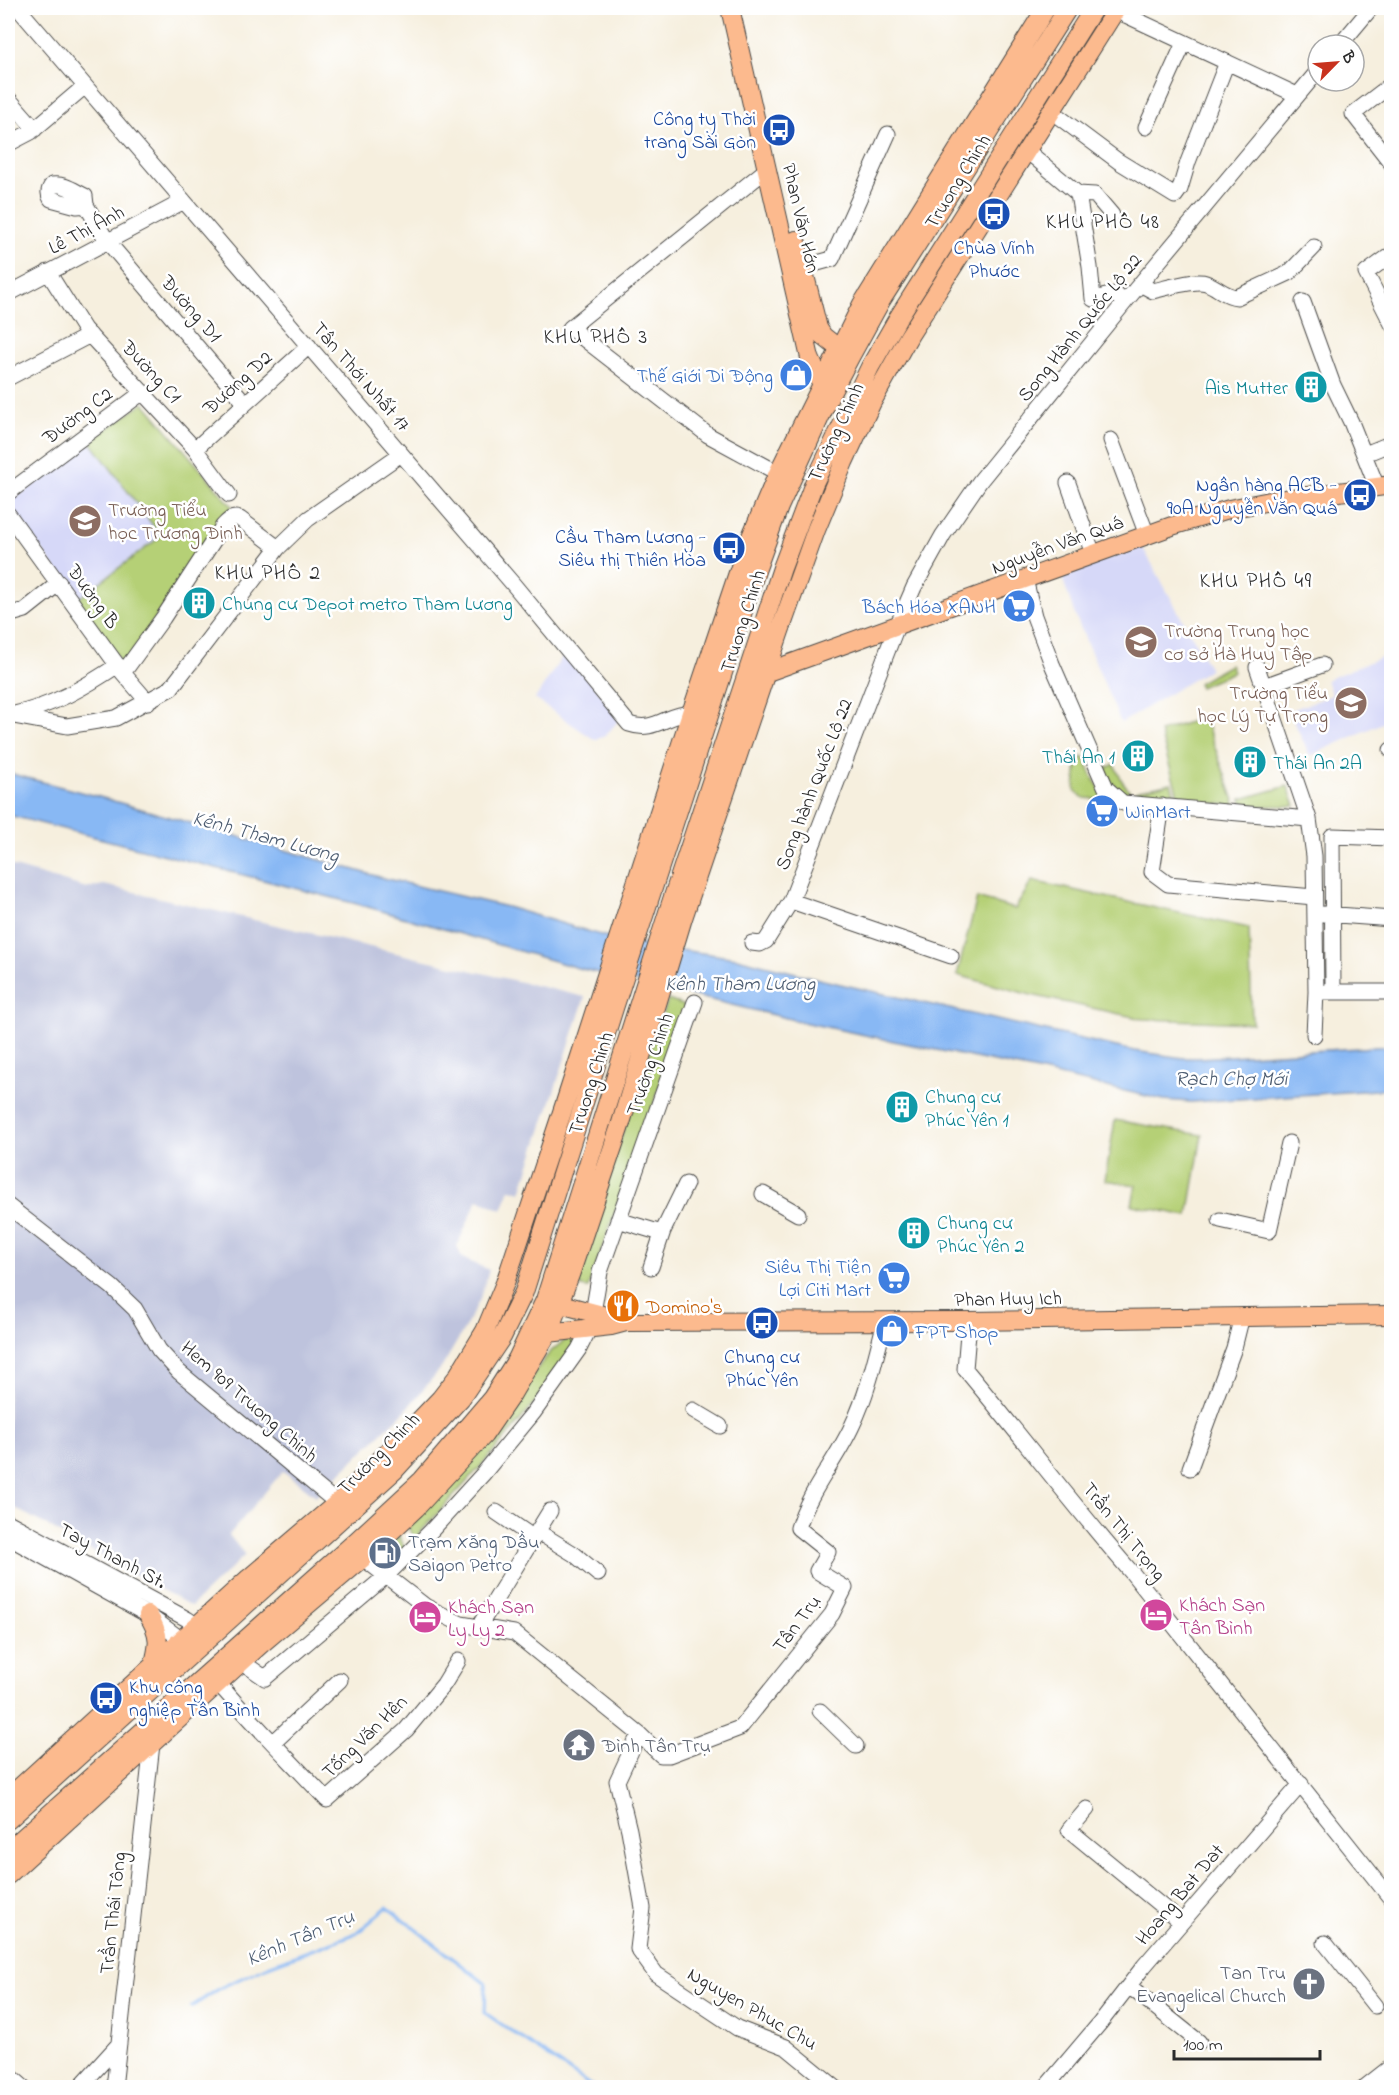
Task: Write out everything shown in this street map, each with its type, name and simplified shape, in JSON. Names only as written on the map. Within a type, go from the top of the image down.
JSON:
[{"type":"main road","name":"Phan Văn Hớn","points":[[730,8],[753,83],[818,328],[823,336],[844,353],[887,375]]},
{"type":"main road","name":"Phan Văn Hớn","points":[[741,8],[767,169],[810,358],[826,389]]},
{"type":"main road","name":"Trường Chinh","points":[[204,1632],[440,1399],[502,1315],[524,1292],[574,1106],[606,1003],[632,897],[747,546],[784,477],[844,353],[862,304],[1046,8]]},
{"type":"main road","name":"Truong Chinh","points":[[844,353],[882,299],[1068,8]]},
{"type":"main road","name":"Truong Chinh","points":[[676,915],[782,568],[814,483],[860,408],[870,367],[948,236],[1094,8]]},
{"type":"main road","name":"Trường Chinh","points":[[676,915],[767,671],[860,408],[887,375],[909,336],[1116,9]]},
{"type":"main road","points":[[826,389],[860,408]]},
{"type":"main road","name":"Truong Chinh","points":[[606,1003],[649,904],[758,567],[784,477]]},
{"type":"main road","name":"Nguyễn Văn Quá","points":[[747,680],[1093,554],[1229,509],[1270,501],[1384,486]]},
{"type":"main road","points":[[780,631],[791,648],[807,657]]},
{"type":"main road","points":[[645,1015],[676,915]]},
{"type":"main road","name":"Trường Chinh","points":[[236,1658],[363,1558],[436,1488],[484,1435],[512,1394],[552,1302],[571,1272],[621,1123],[645,1015]]},
{"type":"main road","name":"Truong Chinh","points":[[552,1302],[565,1235],[603,1117],[645,1015]]},
{"type":"main road","name":"Trường Chinh","points":[[8,1820],[139,1702],[188,1646],[356,1507],[425,1440],[461,1398],[486,1363],[502,1315],[505,1283],[574,1106]]},
{"type":"main road","points":[[603,1117],[621,1123]]},
{"type":"main road","points":[[502,1315],[540,1331],[591,1320],[571,1272],[565,1235]]},
{"type":"main road","name":"Phan Huy Ich","points":[[505,1283],[591,1320],[611,1316],[626,1322],[969,1321],[1392,1315]]},
{"type":"main road","name":"Trường Chinh","points":[[8,1851],[214,1678],[422,1480],[492,1398],[517,1359],[540,1331]]},
{"type":"main road","points":[[139,1702],[153,1666],[158,1637],[156,1627],[147,1615]]},
{"type":"main road","points":[[204,1632],[236,1658]]},
{"type":"main road","name":"Trường Chinh","points":[[8,1798],[153,1666],[188,1646]]},
{"type":"main road","points":[[188,1646],[214,1678]]},
{"type":"main road","name":"Trường Chinh","points":[[9,1870],[152,1744],[214,1678]]},
{"type":"street","name":"Tân Thới Nhất 17","points":[[18,8],[309,346],[629,724],[641,728],[652,727],[680,713],[691,713]]},
{"type":"street","points":[[1350,33],[1371,8]]},
{"type":"street","points":[[1116,9],[1297,95]]},
{"type":"street","points":[[1146,127],[1184,43]]},
{"type":"street","points":[[1051,111],[1118,161],[1175,196],[1180,189],[1188,162],[1227,62]]},
{"type":"street","points":[[1390,158],[1353,114],[1392,84]]},
{"type":"street","name":"Song Hành Quốc Lộ 22","points":[[897,626],[914,587],[943,535],[980,480],[1306,85]]},
{"type":"street","points":[[8,144],[34,129],[85,86]]},
{"type":"street","points":[[8,98],[34,129]]},
{"type":"street","points":[[803,267],[832,259],[888,134]]},
{"type":"street","points":[[1026,150],[1078,194],[1095,195],[1112,215]]},
{"type":"street","points":[[767,169],[570,328],[708,435],[784,477]]},
{"type":"street","points":[[1078,194],[1093,298],[1115,294],[1125,302]]},
{"type":"street","name":"Lê Thị Ánh","points":[[8,294],[184,201]]},
{"type":"street","name":"Đường D1","points":[[86,205],[107,241],[245,403]]},
{"type":"street","points":[[1140,284],[1154,291],[1205,282],[1223,293],[1237,297],[1289,273],[1314,247]]},
{"type":"street","points":[[1392,254],[1366,273],[1392,324]]},
{"type":"street","name":"Đường C1","points":[[48,272],[90,334],[195,449],[229,495]]},
{"type":"street","points":[[1303,302],[1333,385],[1365,454],[1384,486]]},
{"type":"street","points":[[8,378],[90,334]]},
{"type":"street","name":"Đường D2","points":[[195,449],[309,346]]},
{"type":"street","name":"Đường C2","points":[[8,493],[143,392]]},
{"type":"street","points":[[1112,440],[1147,535]]},
{"type":"street","points":[[1365,454],[1392,443]]},
{"type":"street","points":[[8,715],[67,726],[116,718],[171,688],[278,548],[308,519],[401,454]]},
{"type":"street","points":[[1068,483],[1093,554]]},
{"type":"street","name":"Đường B","points":[[8,514],[121,669],[148,702]]},
{"type":"street","points":[[8,715],[31,710],[58,700],[121,669],[163,618],[223,526],[230,519],[240,519],[278,548]]},
{"type":"street","points":[[1025,579],[1034,616],[1052,664],[1106,788],[1123,803],[1309,819]]},
{"type":"street","points":[[8,615],[25,610],[59,584]]},
{"type":"street","name":"Song hành Quốc Lộ 22","points":[[752,943],[760,944],[766,940],[790,901],[897,626]]},
{"type":"street","points":[[1263,686],[1322,665]]},
{"type":"street","points":[[1257,667],[1309,819],[1314,856],[1316,992],[1314,1035]]},
{"type":"street","points":[[1162,806],[1152,872],[1168,884],[1314,897]]},
{"type":"street","points":[[1333,992],[1332,837],[1392,838]]},
{"type":"street","points":[[790,901],[951,956]]},
{"type":"street","points":[[1315,913],[1392,919]]},
{"type":"street","points":[[1316,992],[1392,992]]},
{"type":"street","name":"Trường Chinh","points":[[386,1576],[483,1474],[534,1412],[579,1349],[591,1320],[600,1272],[695,1002]]},
{"type":"street","points":[[1220,1220],[1269,1231],[1289,1143]]},
{"type":"street","points":[[651,1267],[663,1231],[686,1184]]},
{"type":"street","points":[[764,1194],[798,1214]]},
{"type":"street","name":"Hem 909 Truong Chinh","points":[[8,1206],[112,1287],[135,1309],[159,1350],[179,1372],[337,1503]]},
{"type":"street","points":[[618,1220],[658,1232],[663,1231]]},
{"type":"street","points":[[1190,1468],[1234,1348],[1242,1316]]},
{"type":"street","name":"Tân Trụ","points":[[639,1734],[661,1755],[669,1755],[740,1728],[831,1614],[845,1588],[817,1571],[828,1552],[798,1528],[818,1485],[852,1427],[870,1382],[885,1321]]},
{"type":"street","name":"Trần Thị Trọng","points":[[969,1321],[965,1369],[1133,1574],[1392,1900]]},
{"type":"street","points":[[693,1410],[720,1425]]},
{"type":"street","points":[[478,1628],[550,1511]]},
{"type":"street","points":[[496,1512],[574,1554],[598,1574]]},
{"type":"street","name":"Tay Thanh St.","points":[[8,1522],[177,1614],[204,1632]]},
{"type":"street","name":"Tay Thanh St.","points":[[8,1537],[147,1615],[188,1646]]},
{"type":"street","points":[[363,1558],[425,1606],[461,1624],[514,1633],[639,1734]]},
{"type":"street","points":[[236,1658],[265,1678],[386,1576]]},
{"type":"street","name":"Tống Văn Hên","points":[[214,1678],[253,1724],[274,1742],[327,1800],[406,1730],[444,1684],[458,1661]]},
{"type":"street","points":[[274,1742],[340,1680]]},
{"type":"street","points":[[820,1711],[856,1746]]},
{"type":"street","name":"Nguyen Phuc Chu","points":[[639,1734],[617,1781],[629,1830],[643,1908],[638,1949],[656,1974],[737,2028],[786,2047],[836,2088]]},
{"type":"street","name":"Trần Thái Tông","points":[[114,2088],[152,1744]]},
{"type":"street","name":"Hoang Bat Dat","points":[[1044,2088],[1181,1922],[1301,1784]]},
{"type":"street","points":[[1087,1809],[1069,1830],[1181,1922]]},
{"type":"street","points":[[1325,1943],[1375,2006]]},
{"type":"street","points":[[1129,1986],[1199,2042]]},
{"type":"street","points":[[79,2088],[119,2044]]},
{"type":"street","points":[[1364,2088],[1392,2066]]},
{"type":"street","points":[[8,2074],[24,2088]]},
{"type":"shaded area","name":"Trường Tiểu học Trương Định","points":[[90,441],[162,536],[78,599],[8,504]]},
{"type":"shaded area","name":"Trường Trung học cơ sở Hà Huy Tập","points":[[1142,546],[1210,669],[1121,723],[1075,615],[1061,574]]},
{"type":"shaded area","points":[[566,651],[621,718],[605,736],[595,740],[535,699]]},
{"type":"shaded area","name":"Trường Tiểu học Lý Tự Trọng","points":[[1391,653],[1391,719],[1310,756],[1289,711],[1332,695],[1326,680]]},
{"type":"shaded area","points":[[8,865],[87,888],[104,885],[585,997],[521,1192],[510,1189],[502,1210],[478,1199],[457,1246],[462,1258],[489,1270],[479,1301],[442,1367],[405,1411],[316,1496],[283,1471],[229,1535],[245,1555],[191,1606],[8,1504]]},
{"type":"green space","points":[[144,403],[232,506],[123,666],[78,599],[161,536],[90,441]]},
{"type":"green space","points":[[1230,665],[1233,672],[1200,687],[1198,683]]},
{"type":"green space","points":[[1204,717],[1236,806],[1179,799],[1160,732]]},
{"type":"green space","points":[[1084,757],[1094,780],[1108,800],[1084,798],[1075,791],[1077,761]]},
{"type":"green space","points":[[1114,764],[1129,790],[1128,794],[1116,787],[1105,769]]},
{"type":"green space","points":[[1171,783],[1175,796],[1135,795],[1136,791]]},
{"type":"green space","points":[[1288,786],[1295,806],[1243,806],[1241,799]]},
{"type":"green space","points":[[1032,881],[1249,928],[1252,1023],[1143,1019],[1031,995],[957,975],[977,898],[1015,909]]},
{"type":"green space","points":[[668,1000],[688,1007],[588,1288],[581,1287],[575,1272]]},
{"type":"green space","points":[[1115,1120],[1202,1135],[1188,1216],[1132,1205],[1136,1185],[1105,1180]]},
{"type":"green space","points":[[583,1335],[525,1415],[415,1538],[408,1528],[411,1520],[530,1379],[540,1364],[566,1340]]},
{"type":"green space","points":[[396,1537],[400,1537],[405,1550],[391,1565],[385,1564],[380,1556]]},
{"type":"water","name":"Kênh Tham Lương","points":[[8,773],[383,878],[507,907],[624,942],[737,958],[823,980],[1134,1051],[1199,1058],[1391,1046],[1391,1089],[1191,1102],[1164,1100],[807,1023],[578,968],[361,905],[8,815]]},
{"type":"waterway","name":"Kênh Tân Trụ","points":[[191,2007],[222,1987],[268,1966],[357,1933],[387,1907],[486,1984],[485,2013],[594,2088]]},
{"type":"place","name":"Công ty Thời trang Sài Gòn","points":[[779,130]]},
{"type":"place","name":"Chùa Vĩnh Phước","points":[[994,214]]},
{"type":"place","name":"Thế Giới Di Động","points":[[796,375]]},
{"type":"place","name":"Ais Mutter","points":[[1311,387]]},
{"type":"place","name":"Ngân hàng ACB - 90A Nguyễn Văn Quá","points":[[1360,495]]},
{"type":"place","name":"Trường Tiểu học Trương Định","points":[[85,521]]},
{"type":"place","name":"Cầu Tham Lương - Siêu thị Thiên Hòa","points":[[729,548]]},
{"type":"place","name":"Chung cư Depot metro Tham Lương","points":[[199,603]]},
{"type":"place","name":"Bách Hóa XANH","points":[[1019,606]]},
{"type":"place","name":"Trường Trung học cơ sở Hà Huy Tập","points":[[1141,642]]},
{"type":"place","name":"Trường Tiểu học Lý Tự Trọng","points":[[1351,703]]},
{"type":"place","name":"Thái An 1","points":[[1138,756]]},
{"type":"place","name":"Thái An 2A","points":[[1250,762]]},
{"type":"place","name":"WinMart","points":[[1102,811]]},
{"type":"place","name":"Chung cư Phúc Yên 1","points":[[902,1107]]},
{"type":"place","name":"Chung cư Phúc Yên 2","points":[[914,1233]]},
{"type":"place","name":"Siêu Thị Tiện Lợi Citi Mart","points":[[894,1278]]},
{"type":"place","name":"Domino's","points":[[623,1306]]},
{"type":"place","name":"Chung cư Phúc Yên","points":[[762,1323]]},
{"type":"place","name":"FPT Shop","points":[[892,1331]]},
{"type":"place","name":"Trạm Xăng Dầu Saigon Petro","points":[[385,1553]]},
{"type":"place","name":"Khách Sạn Tân Bình","points":[[1156,1615]]},
{"type":"place","name":"Khách Sạn Ly Ly 2","points":[[425,1617]]},
{"type":"place","name":"Khu công nghiệp Tân Bình","points":[[106,1698]]},
{"type":"place","name":"Đình Tân Trụ","points":[[579,1745]]},
{"type":"place","name":"Tan Tru Evangelical Church","points":[[1309,1984]]},
{"type":"district","name":"KHU PHỐ 48","points":[[1103,221]]},
{"type":"district","name":"KHU PHỐ 3","points":[[596,336]]},
{"type":"district","name":"KHU PHỐ 2","points":[[268,572]]},
{"type":"district","name":"KHU PHỐ 49","points":[[1256,580]]},
{"type":"water label","name":"Rạch Chợ Mới","points":[[1231,1078]]}]
